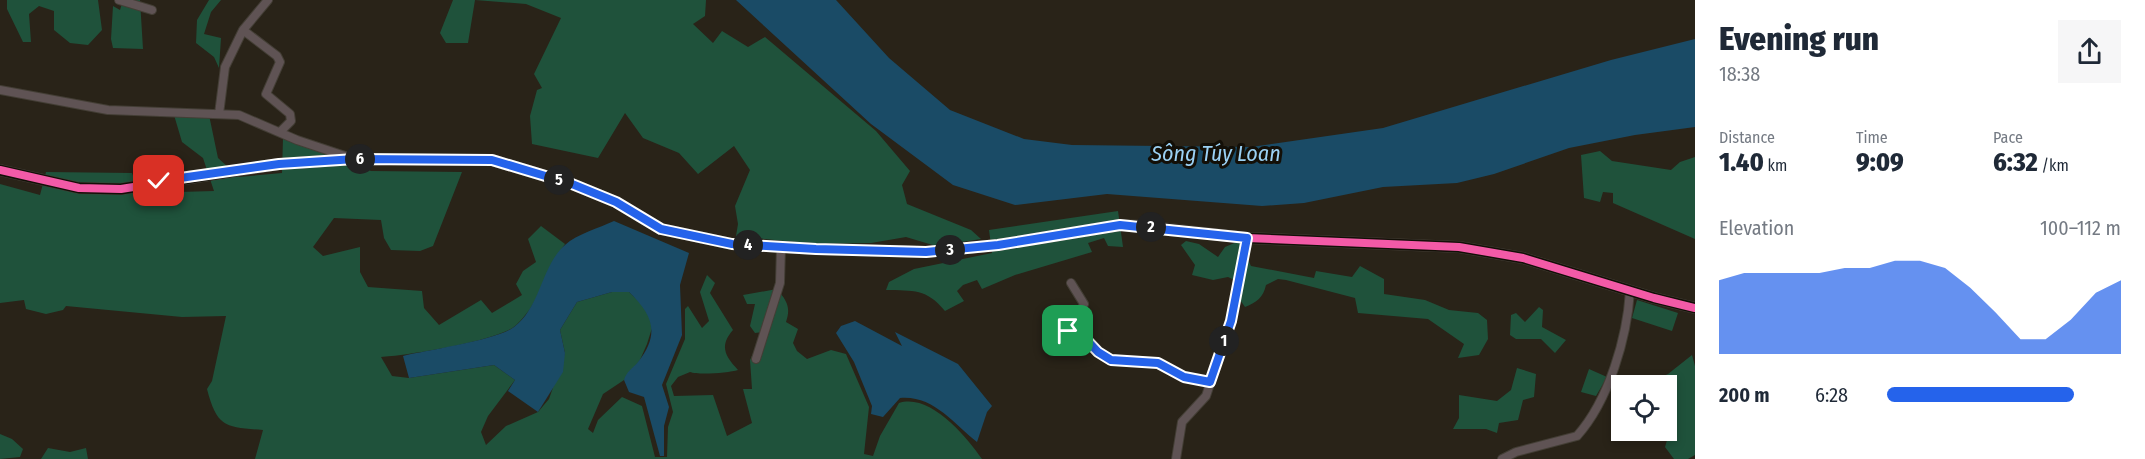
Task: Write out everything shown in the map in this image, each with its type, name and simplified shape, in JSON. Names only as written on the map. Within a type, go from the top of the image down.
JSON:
[{"type":"street","points":[[119,0],[152,10]]},
{"type":"street","points":[[219,114],[225,67],[243,30],[268,0]]},
{"type":"street","points":[[243,30],[277,56],[280,62],[266,94],[290,114],[291,121],[280,132]]},
{"type":"street","points":[[0,90],[108,110],[239,115],[355,159]]},
{"type":"street","points":[[0,170],[79,188],[121,189],[279,164],[355,159],[492,160],[572,184],[616,202],[661,229],[732,244],[926,252],[998,245],[1120,225],[1247,238],[1459,248],[1523,258],[1630,291],[1695,308]]},
{"type":"street","points":[[1176,459],[1182,422],[1206,396],[1231,321],[1247,238]]},
{"type":"street","points":[[756,359],[780,283],[781,247]]},
{"type":"street","points":[[1071,283],[1084,304],[1072,316],[1068,331],[1070,335],[1083,336],[1098,352],[1111,360],[1158,363],[1184,377],[1210,382]]},
{"type":"street","points":[[1502,459],[1516,452],[1577,436],[1582,430],[1594,410],[1623,345],[1630,291]]},
{"type":"green space","points":[[7,0],[98,0],[102,30],[88,45],[70,43],[54,30],[54,11],[39,6],[29,14],[31,42],[23,42],[7,9]]},
{"type":"green space","points":[[123,0],[140,0],[143,49],[113,48],[111,39],[113,6],[120,10]]},
{"type":"green space","points":[[209,0],[221,0],[211,12],[204,34],[221,38],[219,68],[214,57],[196,43],[197,20]]},
{"type":"green space","points":[[453,0],[475,0],[468,43],[446,43],[440,33]]},
{"type":"green space","points":[[475,0],[706,0],[705,16],[693,24],[713,43],[722,31],[748,47],[765,37],[876,131],[910,171],[902,185],[907,204],[971,230],[981,239],[936,246],[906,237],[871,243],[814,244],[736,236],[738,224],[735,206],[750,170],[734,146],[698,174],[679,153],[643,138],[625,113],[598,158],[532,144],[530,116],[537,90],[542,88],[534,74],[561,18],[526,4]]},
{"type":"green space","points":[[174,115],[209,115],[218,158],[239,177],[282,173],[283,138],[371,171],[462,172],[433,246],[420,251],[391,250],[384,238],[381,220],[334,218],[313,247],[323,256],[360,247],[360,272],[368,287],[422,291],[424,308],[439,325],[481,300],[492,313],[522,295],[516,284],[523,271],[536,262],[528,239],[541,226],[565,244],[530,309],[515,326],[505,332],[471,342],[429,351],[381,357],[392,376],[409,378],[494,365],[515,380],[488,416],[481,432],[486,445],[506,426],[538,412],[549,399],[565,353],[560,330],[577,302],[612,292],[629,292],[648,310],[652,328],[640,360],[624,380],[603,394],[588,429],[593,433],[598,420],[622,397],[642,406],[655,457],[667,457],[668,427],[673,412],[666,384],[685,339],[685,309],[688,306],[702,328],[709,321],[700,292],[707,275],[715,283],[710,293],[733,330],[726,341],[725,351],[738,370],[714,373],[690,372],[678,377],[671,386],[674,396],[713,395],[727,436],[752,423],[743,389],[752,389],[750,360],[763,332],[755,333],[750,326],[755,304],[747,304],[743,295],[777,289],[787,304],[786,322],[798,329],[793,343],[797,351],[807,359],[831,350],[846,354],[869,407],[864,454],[873,456],[880,436],[899,403],[911,402],[923,404],[935,410],[967,439],[982,459],[255,459],[263,430],[240,428],[225,423],[215,411],[207,389],[212,381],[226,316],[182,317],[66,306],[63,310],[46,314],[26,309],[24,300],[0,303],[0,184],[40,195],[46,172],[132,173],[141,197],[179,192],[214,191],[203,158],[182,142]]},
{"type":"green space","points":[[1600,151],[1612,161],[1671,170],[1680,162],[1695,157],[1695,239],[1613,203],[1613,193],[1603,192],[1600,202],[1584,198],[1581,155]]},
{"type":"green space","points":[[1118,211],[1123,247],[1108,246],[1104,238],[1088,243],[1092,252],[1015,275],[982,289],[977,280],[963,285],[957,291],[964,301],[945,311],[932,298],[919,292],[886,290],[889,282],[914,269],[992,253],[989,230]]},
{"type":"green space","points":[[1186,241],[1199,244],[1218,257],[1225,247],[1239,241],[1251,266],[1314,278],[1316,271],[1352,277],[1360,266],[1384,279],[1384,294],[1425,300],[1449,310],[1478,313],[1487,320],[1488,339],[1479,355],[1458,358],[1464,344],[1428,319],[1358,313],[1355,298],[1286,280],[1278,279],[1266,285],[1259,299],[1245,307],[1238,297],[1241,283],[1228,277],[1213,280],[1192,275],[1195,265],[1181,245]]},
{"type":"green space","points":[[1637,300],[1678,313],[1672,331],[1632,318]]},
{"type":"green space","points":[[1539,307],[1543,310],[1542,327],[1566,340],[1555,353],[1541,339],[1516,339],[1510,335],[1511,315],[1516,313],[1525,322]]},
{"type":"green space","points":[[1692,355],[1695,366],[1695,455],[1688,459],[1674,459],[1665,447],[1667,441],[1677,441],[1677,375],[1666,375]]},
{"type":"green space","points":[[1517,368],[1536,374],[1534,397],[1523,400],[1518,420],[1499,423],[1497,433],[1486,429],[1453,429],[1459,418],[1459,395],[1497,401],[1511,390]]},
{"type":"green space","points":[[1589,369],[1607,377],[1596,396],[1581,392]]},
{"type":"green space","points":[[0,434],[12,439],[23,449],[20,457],[0,459]]},
{"type":"green space","points":[[48,448],[70,452],[86,448],[88,459],[41,459]]},
{"type":"water","name":"Sông Túy Loan","points":[[736,0],[836,0],[889,58],[950,110],[1024,139],[1072,145],[1251,147],[1383,128],[1611,60],[1695,39],[1695,127],[1635,135],[1569,148],[1494,174],[1457,183],[1383,187],[1304,203],[1262,206],[1107,194],[1015,205],[953,185],[871,124]]},
{"type":"water","points":[[614,221],[689,253],[680,285],[682,335],[662,385],[669,407],[664,426],[664,456],[660,456],[644,397],[629,392],[624,380],[645,352],[651,333],[648,316],[629,292],[612,292],[577,302],[560,330],[565,353],[563,372],[538,412],[508,391],[515,380],[494,365],[409,378],[403,356],[478,340],[506,332],[514,327],[530,309],[551,264],[565,245],[582,234]]},
{"type":"water","points":[[855,321],[902,346],[895,332],[958,364],[992,406],[987,412],[977,442],[942,412],[923,401],[912,398],[900,398],[883,417],[871,414],[872,406],[854,362],[836,333],[841,326]]},
{"type":"cycle path","points":[[0,170],[79,188],[121,189],[279,164],[355,159],[492,160],[572,184],[616,202],[661,229],[732,244],[926,252],[998,245],[1120,225],[1247,238],[1459,247],[1523,258],[1654,298],[1695,308]]},
{"type":"route","points":[[159,181],[279,164],[355,159],[492,160],[572,184],[616,202],[661,229],[732,244],[877,252],[926,252],[998,245],[1120,225],[1247,238],[1231,321],[1210,382],[1184,377],[1158,363],[1134,361],[1122,363],[1111,360],[1098,352],[1083,336],[1070,335],[1068,331]]}]
